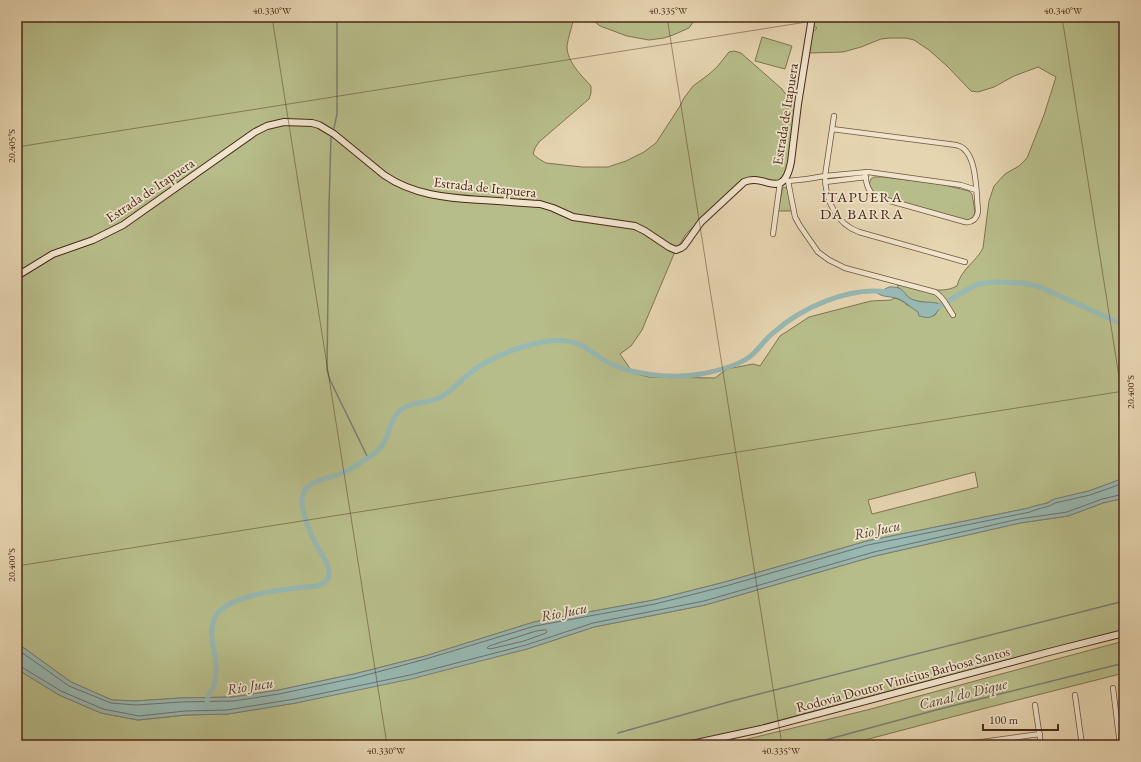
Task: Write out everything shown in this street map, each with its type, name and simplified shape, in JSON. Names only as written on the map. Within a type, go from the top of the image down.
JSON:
[{"type":"street","name":"Estrada de Itapuera","points":[[17,276],[53,254],[93,240],[113,230],[135,217],[255,132],[267,126],[284,122],[312,123],[329,130],[393,181],[427,194],[451,198],[546,205],[573,217],[635,226],[645,230],[669,247],[676,250],[684,246],[701,222],[744,182],[751,180],[774,184],[784,181],[790,169],[798,104],[812,17]]},
{"type":"street","points":[[834,116],[825,182],[834,212],[841,220],[851,229],[859,232],[965,262]]},
{"type":"street","points":[[832,129],[962,147],[973,163],[978,211],[977,216],[972,221],[965,222],[876,197],[869,191],[865,175]]},
{"type":"street","points":[[784,181],[825,176],[865,175],[961,184],[976,190]]},
{"type":"street","points":[[825,182],[865,175]]},
{"type":"street","points":[[773,234],[784,181]]},
{"type":"street","points":[[784,181],[797,222],[813,246],[824,256],[835,264],[845,268],[932,290],[940,295],[953,315]]},
{"type":"street","name":"Rodovia Doutor Vinícius Barbosa Santos","points":[[687,745],[761,729],[1124,633]]},
{"type":"street","points":[[1113,688],[1120,745]]},
{"type":"street","points":[[1075,695],[1082,745]]},
{"type":"street","points":[[1035,705],[1041,745]]},
{"type":"street","points":[[960,745],[1040,734]]},
{"type":"green space","points":[[17,17],[576,17],[574,18],[568,39],[568,52],[575,68],[591,86],[591,93],[589,99],[539,142],[533,154],[546,163],[582,167],[608,167],[626,161],[644,152],[656,143],[693,86],[717,67],[729,52],[734,51],[741,53],[782,89],[796,109],[788,164],[784,177],[777,182],[743,181],[734,187],[686,234],[674,254],[642,330],[631,346],[620,354],[633,373],[649,377],[715,378],[727,369],[753,364],[760,366],[780,336],[809,317],[871,301],[891,300],[894,298],[934,316],[942,305],[910,299],[902,290],[898,288],[897,280],[935,290],[950,289],[957,286],[965,270],[983,248],[989,201],[994,186],[1005,174],[1019,166],[1027,158],[1044,115],[1056,77],[1038,67],[1014,76],[994,87],[978,92],[971,91],[929,50],[914,40],[906,38],[881,39],[843,52],[809,53],[812,32],[817,28],[813,26],[814,17],[1124,17],[1124,478],[1089,491],[1052,500],[1029,508],[867,541],[725,582],[654,600],[534,622],[425,656],[354,674],[279,690],[233,697],[135,701],[112,700],[71,682],[24,648],[17,645]],"holes":[[[975,472],[978,487],[872,514],[868,500]]]},
{"type":"green space","points":[[585,17],[692,17],[694,21],[689,28],[673,35],[649,40],[627,36],[600,26],[591,19]]},
{"type":"green space","points":[[762,37],[792,46],[785,69],[755,61]]},
{"type":"green space","points":[[874,177],[940,184],[969,191],[972,194],[975,212],[973,218],[968,221],[874,194],[869,184],[871,179]]},
{"type":"green space","points":[[783,187],[787,188],[792,211],[778,211]]},
{"type":"green space","points":[[1124,498],[1124,632],[687,745],[17,745],[17,669],[59,695],[101,713],[138,720],[186,715],[228,714],[296,703],[527,649],[594,627],[705,605],[875,556],[1020,523],[1068,516],[1103,503]]},
{"type":"green space","points":[[1124,641],[1124,673],[846,745],[723,745],[867,710]]},
{"type":"water","points":[[889,287],[899,288],[914,300],[942,305],[933,316],[927,318],[919,316],[918,312],[902,300],[882,296],[877,293]]},
{"type":"water","name":"Rio Jucu","points":[[1124,478],[1124,498],[1103,503],[1068,516],[1020,523],[875,556],[705,605],[594,627],[527,649],[411,679],[296,703],[228,714],[186,715],[138,720],[101,713],[59,695],[17,669],[17,645],[24,648],[71,682],[112,700],[135,701],[233,697],[279,690],[354,674],[425,656],[534,622],[654,600],[725,582],[867,541],[1029,508],[1048,503],[1054,499],[1089,491]]},
{"type":"waterway","points":[[334,128],[337,114],[337,17]]},
{"type":"waterway","points":[[331,137],[327,370],[330,380],[368,458]]},
{"type":"waterway","points":[[936,308],[978,284],[994,282],[1023,283],[1040,287],[1124,325]]},
{"type":"waterway","points":[[207,703],[208,696],[214,687],[216,679],[216,662],[212,643],[212,628],[216,615],[231,603],[254,595],[317,586],[324,583],[328,578],[328,567],[314,540],[307,522],[302,504],[303,493],[306,488],[316,482],[351,469],[377,452],[385,441],[395,416],[402,409],[412,404],[433,400],[443,396],[466,376],[492,359],[536,343],[550,341],[576,343],[585,347],[609,363],[641,373],[679,376],[713,372],[748,358],[784,324],[811,307],[857,292],[887,292]]},
{"type":"waterway","points":[[618,733],[732,701],[1124,601]]},
{"type":"waterway","name":"Canal do Dique","points":[[807,745],[936,710],[1124,663]]},
{"type":"district","name":"ITAPUERA DA BARRA","points":[[862,206]]}]
